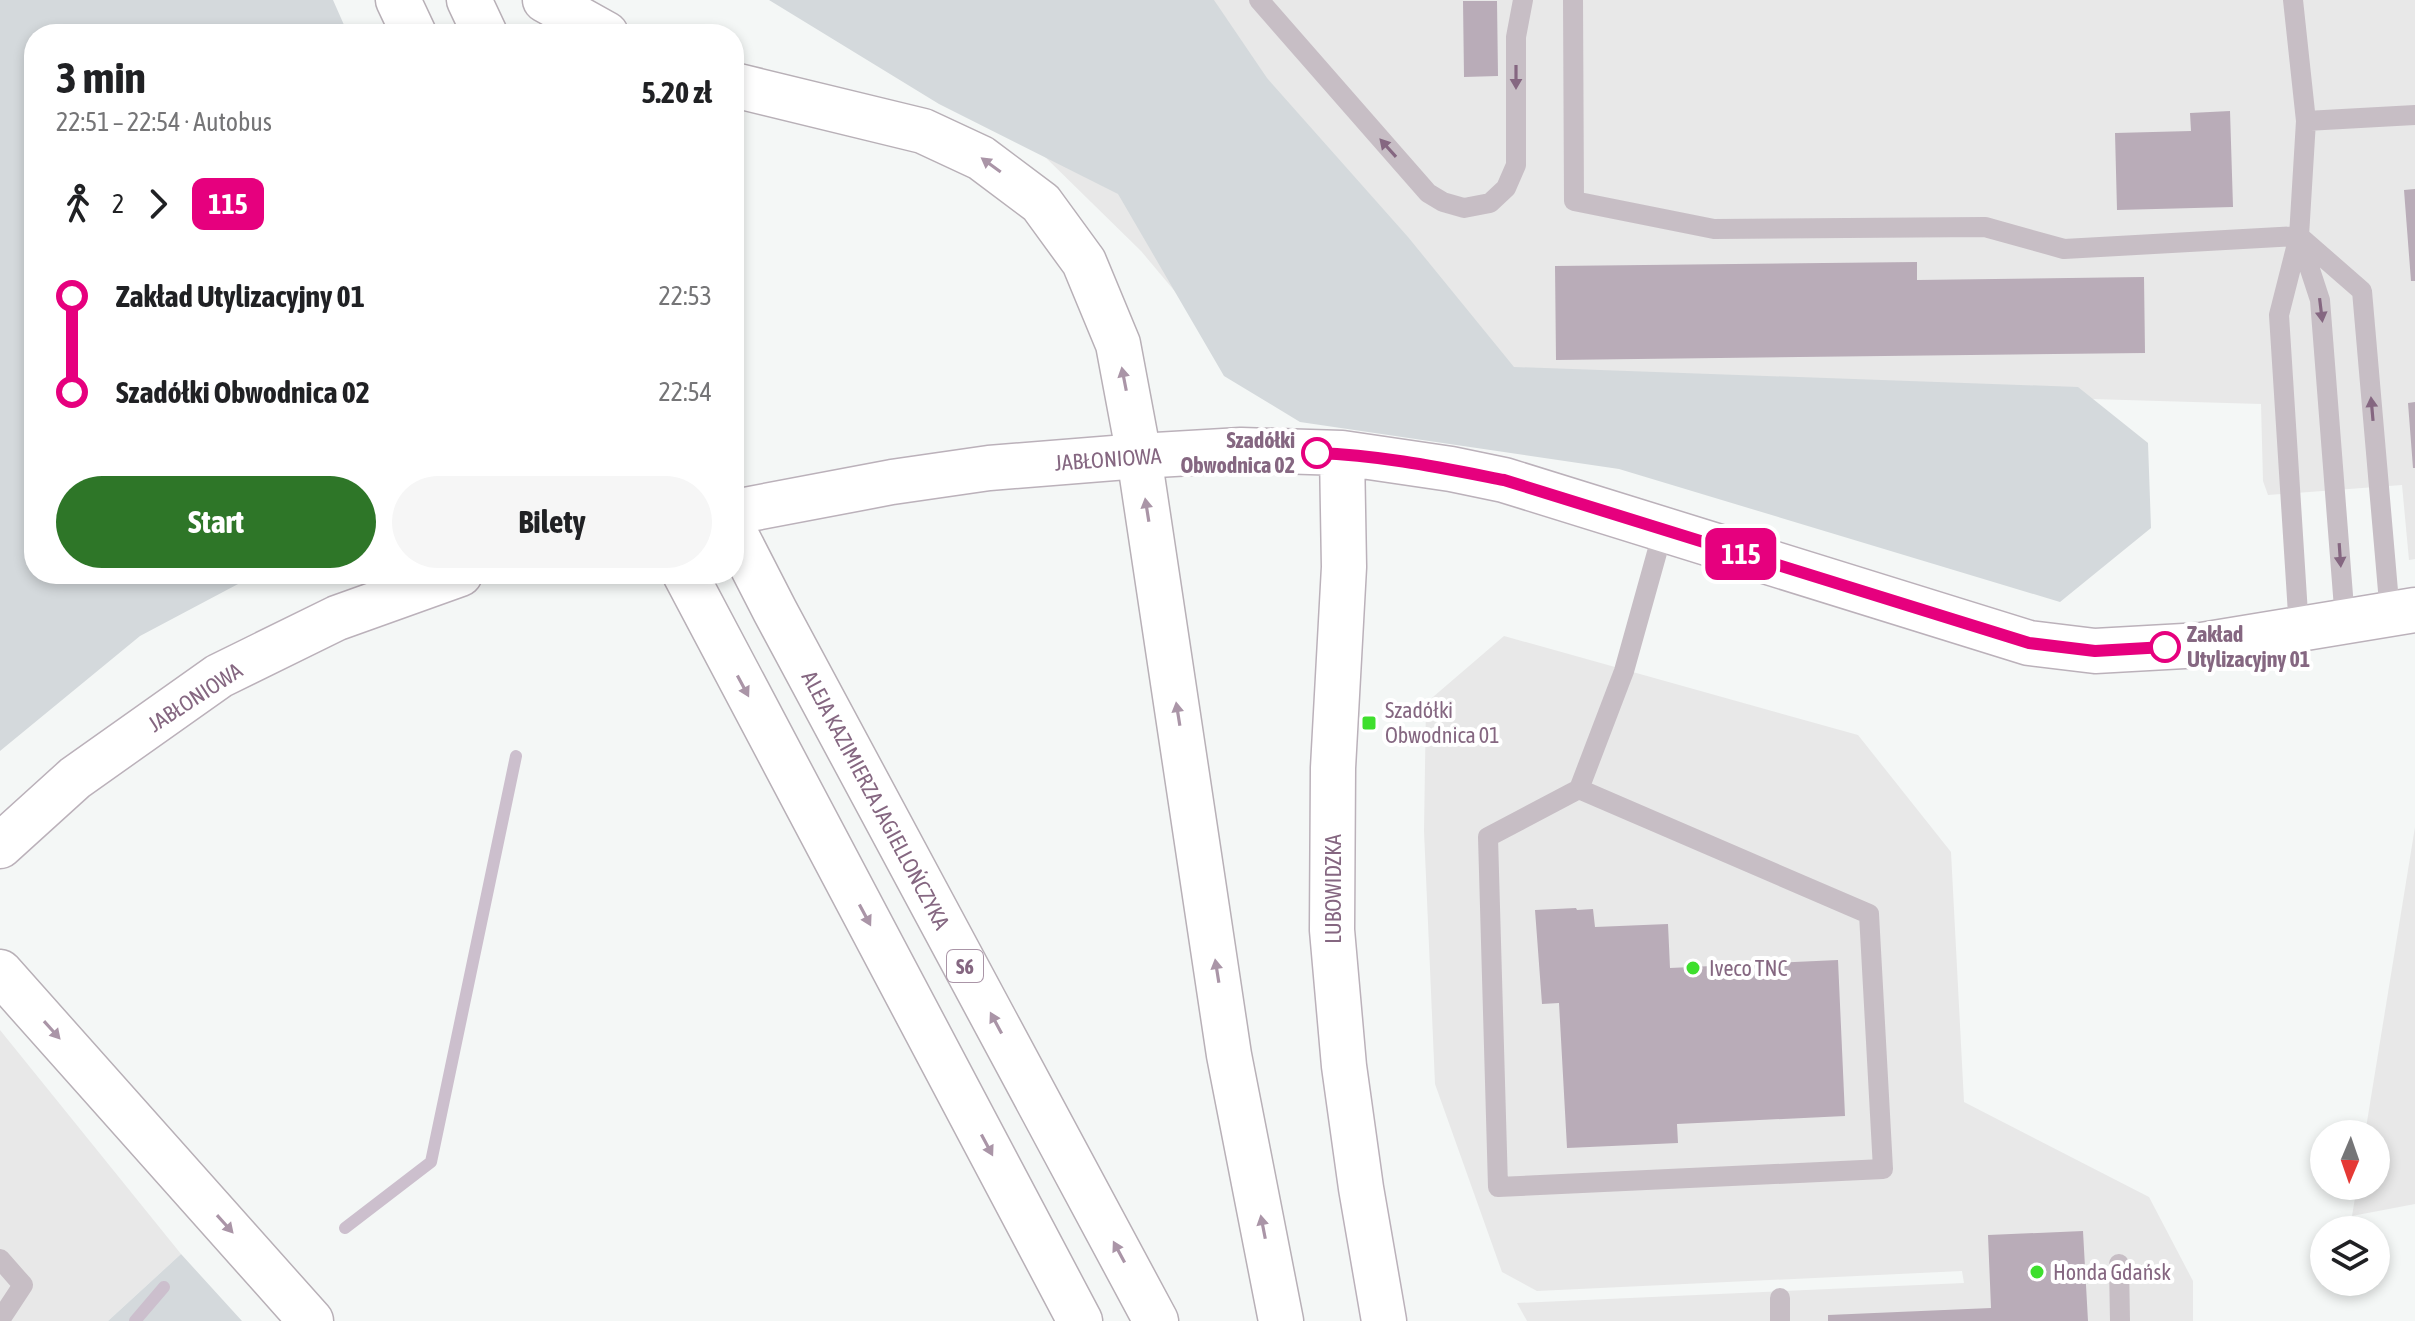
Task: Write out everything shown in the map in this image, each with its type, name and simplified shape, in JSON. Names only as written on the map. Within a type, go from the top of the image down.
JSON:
[{"type":"main road","points":[[398,0],[409,24]]},
{"type":"main road","points":[[469,0],[480,24]]},
{"type":"main road","points":[[545,0],[588,24]]},
{"type":"main road","points":[[744,87],[923,131],[981,158],[1041,203],[1084,262],[1118,344],[1139,456],[1229,1055],[1281,1321]]},
{"type":"main road","name":"JABŁONIOWA","points":[[744,510],[892,482],[989,468],[1241,450],[1342,453],[1504,480],[2029,643],[2095,651],[2202,645],[2403,612]]},
{"type":"main road","name":"LUBOWIDZKA","points":[[1342,453],[1344,576],[1333,768],[1332,930],[1344,1066],[1384,1321]]},
{"type":"main road","name":"ALEJA KAZIMIERZA JAGIELLOŃCZYKA","points":[[744,551],[1156,1321]]},
{"type":"main road","name":"JABŁONIOWA","points":[[0,846],[75,778],[219,676],[337,618],[432,584]]},
{"type":"main road","points":[[690,584],[1080,1321]]},
{"type":"main road","points":[[0,972],[311,1321]]},
{"type":"lane","points":[[1259,0],[1428,193],[1443,202],[1464,208],[1490,203],[1506,188],[1516,165],[1516,37],[1523,0]]},
{"type":"lane","points":[[1573,0],[1574,201],[1714,229],[1985,227],[2064,249],[2299,236],[2362,291],[2403,612]]},
{"type":"lane","points":[[2293,0],[2306,121],[2299,236],[2279,315],[2299,630]]},
{"type":"lane","points":[[2306,121],[2415,115]]},
{"type":"lane","points":[[2299,236],[2320,300],[2345,621]]},
{"type":"lane","points":[[1579,789],[1869,914],[1883,1169],[1498,1187],[1488,837],[1579,789],[1624,671],[1663,531]]},
{"type":"lane","points":[[0,1259],[23,1285],[0,1320]]},
{"type":"lane","points":[[2119,1264],[2120,1321]]},
{"type":"lane","points":[[1780,1298],[1780,1321]]},
{"type":"shaded area","points":[[0,0],[333,0],[344,24],[24,24],[24,584],[238,584],[140,636],[0,751]]},
{"type":"shaded area","points":[[769,0],[1214,0],[1267,78],[1408,237],[1514,367],[2078,387],[2148,443],[2151,528],[2060,602],[1619,469],[1300,422],[1224,376],[1118,194],[939,104]]},
{"type":"shaded area","points":[[885,0],[2415,0],[2415,559],[2409,560],[2402,485],[2268,495],[2263,481],[2261,404],[1536,383],[1261,394],[1141,251]]},
{"type":"shaded area","name":"Iveco TNC","points":[[1504,636],[1858,735],[1951,852],[1964,1102],[2149,1197],[2193,1281],[2193,1321],[1527,1321],[1517,1303],[1964,1283],[1962,1271],[1537,1291],[1502,1272],[1435,1084],[1424,831],[1426,703]]},
{"type":"shaded area","points":[[2415,827],[2415,1204],[2352,1216],[2355,1200],[2390,1200],[2390,1120],[2367,1120]]},
{"type":"shaded area","points":[[0,1030],[181,1254],[108,1321],[0,1321]]},
{"type":"shaded area","points":[[181,1254],[242,1321],[108,1321]]},
{"type":"building","points":[[1463,1],[1497,1],[1498,76],[1464,77]]},
{"type":"building","points":[[2230,111],[2233,207],[2117,210],[2115,133],[2191,131],[2190,113]]},
{"type":"building","points":[[2415,189],[2415,281],[2411,281],[2404,190]]},
{"type":"building","points":[[1917,262],[1917,280],[2144,277],[2145,353],[1556,360],[1555,266]]},
{"type":"building","points":[[2415,402],[2415,468],[2413,468],[2408,403]]},
{"type":"building","points":[[1593,909],[1595,927],[1668,924],[1670,968],[1838,960],[1845,1116],[1677,1124],[1678,1143],[1567,1148],[1559,1003],[1542,1004],[1535,910]]},
{"type":"building","name":"Honda Gdańsk","points":[[2083,1231],[2088,1321],[1828,1321],[1828,1315],[1991,1308],[1988,1235]]},
{"type":"waterway","points":[[345,1228],[431,1162],[516,756]]},
{"type":"waterway","points":[[135,1321],[164,1287]]},
{"type":"bus line","name":"115","points":[[1317,453],[1342,453],[1504,480],[2029,643],[2095,651],[2165,647]]},
{"type":"place","name":"Szadółki Obwodnica 02","points":[[1317,453]]},
{"type":"place","name":"Zakład Utylizacyjny 01","points":[[2165,647]]},
{"type":"place","name":"Szadółki Obwodnica 01","points":[[1369,723]]},
{"type":"place","name":"Iveco TNC","points":[[1693,968]]},
{"type":"place","name":"Honda Gdańsk","points":[[2037,1272]]}]
